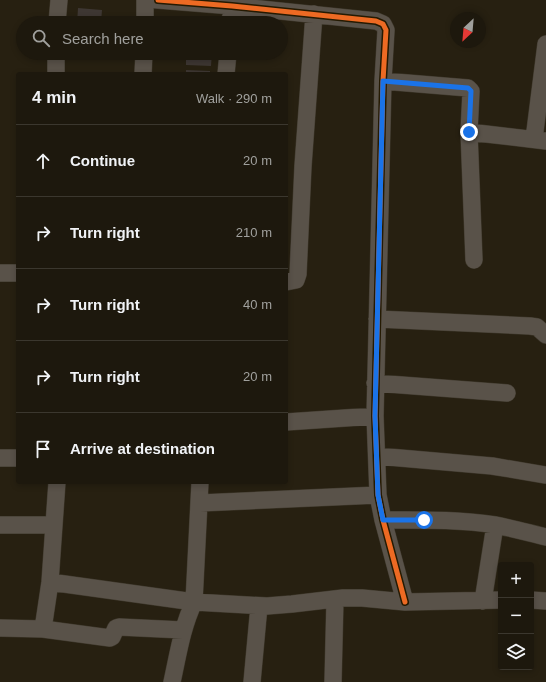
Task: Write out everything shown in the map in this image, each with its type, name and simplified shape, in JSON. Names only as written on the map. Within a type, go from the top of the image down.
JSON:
[{"type":"street","points":[[58,16],[59,0]]},
{"type":"street","points":[[144,16],[145,0]]},
{"type":"street","points":[[158,0],[376,20],[382,24],[386,30],[383,81],[375,416],[378,495],[383,520],[405,602]]},
{"type":"street","points":[[231,16],[232,6]]},
{"type":"street","points":[[288,282],[296,280],[298,274],[303,166],[314,14]]},
{"type":"street","points":[[469,132],[540,140],[546,44]]},
{"type":"street","points":[[56,60],[56,72]]},
{"type":"street","points":[[144,60],[144,72]]},
{"type":"street","points":[[226,72],[227,60]]},
{"type":"street","points":[[383,81],[470,89],[469,132],[474,260]]},
{"type":"street","points":[[0,273],[16,273]]},
{"type":"street","points":[[377,319],[530,326],[536,327],[546,335]]},
{"type":"street","points":[[376,383],[507,393]]},
{"type":"street","points":[[288,422],[375,416]]},
{"type":"street","points":[[377,456],[492,466],[546,475]]},
{"type":"street","points":[[0,458],[16,458]]},
{"type":"street","points":[[43,629],[50,582],[57,484]]},
{"type":"street","points":[[172,682],[187,615],[194,602],[200,484]]},
{"type":"street","points":[[200,503],[378,495]]},
{"type":"street","points":[[383,520],[424,520],[495,525],[546,537]]},
{"type":"street","points":[[0,525],[54,524]]},
{"type":"street","points":[[483,601],[495,525]]},
{"type":"street","points":[[50,582],[194,602],[259,606],[362,598],[405,602],[498,600]]},
{"type":"street","points":[[333,682],[335,599]]},
{"type":"street","points":[[534,600],[546,601]]},
{"type":"street","points":[[252,682],[259,606]]},
{"type":"street","points":[[0,628],[43,629],[110,638],[112,637],[116,628],[120,627],[183,630]]},
{"type":"building","points":[[78,8],[102,10],[102,16],[77,16]]},
{"type":"building","points":[[186,60],[211,60],[211,66],[186,65]]},
{"type":"building","points":[[186,70],[210,71],[210,72],[186,72]]},
{"type":"cycle path","points":[[158,0],[376,21],[383,24],[386,30],[383,81],[375,416],[378,495],[383,520],[405,602]]},
{"type":"route","points":[[424,520],[383,520],[378,495],[375,416],[383,81],[470,89],[469,132]]}]
